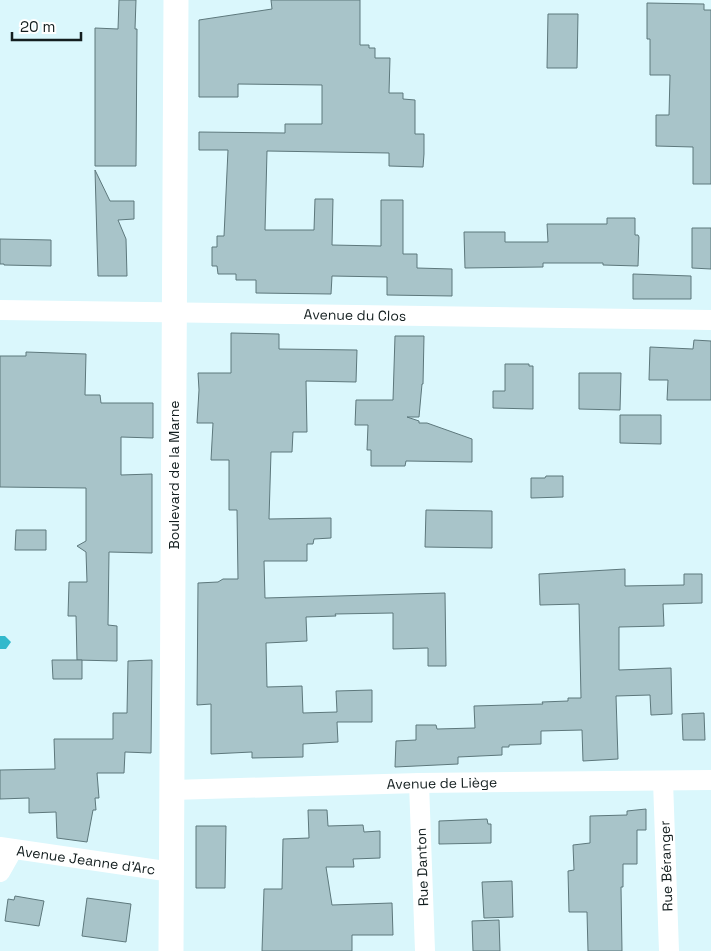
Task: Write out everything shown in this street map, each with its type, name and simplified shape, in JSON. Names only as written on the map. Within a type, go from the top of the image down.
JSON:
[{"type":"street","name":"Boulevard de la Marne","points":[[171,951],[176,0]]},
{"type":"street","name":"Avenue du Clos","points":[[0,310],[711,320]]},
{"type":"street","name":"Avenue de Liège","points":[[172,790],[419,783],[711,780]]},
{"type":"street","name":"Rue Béranger","points":[[663,781],[670,951]]},
{"type":"street","name":"Rue Danton","points":[[419,783],[426,951]]},
{"type":"street","name":"Avenue Jeanne d'Arc","points":[[6,848],[172,872]]},
{"type":"street","points":[[0,872],[6,848]]},
{"type":"water","points":[[0,636],[5,636],[11,642],[6,649],[0,649]]},
{"type":"building","points":[[119,0],[136,0],[136,166],[95,166],[95,28],[118,29]]},
{"type":"building","points":[[271,0],[360,0],[360,45],[369,45],[369,48],[375,48],[375,58],[390,58],[389,93],[403,93],[403,99],[415,100],[415,134],[424,134],[424,154],[423,167],[389,166],[389,153],[267,151],[265,230],[314,230],[315,199],[333,199],[332,245],[381,246],[381,200],[403,200],[403,254],[417,254],[417,268],[452,269],[452,296],[387,295],[387,277],[332,276],[331,294],[256,293],[256,280],[236,280],[236,274],[218,274],[217,266],[212,266],[212,247],[217,247],[217,236],[224,236],[228,150],[199,150],[199,132],[285,133],[285,124],[322,124],[322,85],[238,84],[238,97],[199,97],[199,20],[272,9]]},
{"type":"building","points":[[647,3],[704,4],[704,10],[711,10],[711,184],[693,184],[693,147],[656,146],[656,115],[669,115],[670,75],[650,75]]},
{"type":"building","points":[[548,14],[578,14],[577,68],[547,68]]},
{"type":"building","points":[[95,170],[110,201],[134,201],[134,219],[118,220],[126,239],[127,276],[98,276]]},
{"type":"building","points":[[607,218],[635,218],[635,235],[639,237],[638,266],[603,265],[603,263],[543,263],[543,267],[465,268],[464,232],[505,232],[505,242],[548,242],[547,224],[607,224]]},
{"type":"building","points":[[692,228],[711,228],[711,269],[692,268]]},
{"type":"building","points":[[0,239],[51,240],[51,266],[0,264]]},
{"type":"building","points":[[633,274],[691,276],[691,299],[633,299]]},
{"type":"building","points":[[231,333],[279,334],[279,349],[357,350],[356,382],[306,381],[307,432],[293,432],[292,452],[271,452],[269,519],[331,518],[331,538],[314,539],[313,544],[307,544],[307,561],[264,561],[265,598],[445,593],[446,666],[428,666],[428,648],[393,649],[393,613],[335,614],[336,616],[306,617],[307,641],[266,643],[267,687],[302,686],[303,713],[337,712],[336,691],[372,690],[372,722],[337,722],[338,742],[303,744],[303,757],[252,758],[252,752],[211,754],[211,704],[197,705],[198,583],[238,579],[237,510],[229,510],[229,460],[211,460],[213,423],[197,423],[198,373],[231,373]]},
{"type":"building","points":[[395,336],[424,336],[423,384],[419,417],[407,417],[419,421],[419,423],[427,423],[472,439],[472,462],[406,461],[405,466],[371,466],[371,450],[367,450],[368,425],[355,425],[356,400],[393,400]]},
{"type":"building","points":[[694,340],[711,341],[711,400],[667,400],[668,380],[649,380],[650,347],[693,349]]},
{"type":"building","points":[[26,352],[86,354],[85,395],[100,395],[101,403],[153,403],[153,438],[121,437],[121,475],[152,474],[152,553],[109,552],[108,625],[117,626],[117,661],[77,660],[76,616],[68,616],[69,582],[87,582],[86,552],[77,546],[86,541],[86,488],[0,487],[0,356],[26,356]]},
{"type":"building","points":[[505,364],[529,364],[529,366],[533,366],[533,409],[493,408],[493,391],[505,391]]},
{"type":"building","points":[[579,373],[621,373],[620,410],[579,409]]},
{"type":"building","points":[[620,415],[661,415],[661,444],[620,443]]},
{"type":"building","points":[[546,476],[563,476],[563,497],[531,498],[531,478],[545,478]]},
{"type":"building","points":[[426,510],[492,511],[492,548],[425,547]]},
{"type":"building","points":[[16,530],[46,530],[46,550],[15,550]]},
{"type":"building","points":[[625,569],[625,586],[684,585],[684,574],[702,574],[702,603],[663,604],[664,626],[619,627],[619,670],[671,668],[672,714],[651,715],[650,695],[616,696],[618,759],[583,761],[582,730],[541,731],[541,744],[509,745],[509,747],[502,747],[502,755],[458,757],[458,764],[395,767],[396,741],[416,740],[416,725],[436,725],[437,729],[475,728],[474,706],[543,704],[542,702],[568,701],[568,698],[581,698],[579,604],[540,605],[539,574]]},
{"type":"building","points":[[52,660],[82,660],[82,679],[53,679]]},
{"type":"building","points":[[152,660],[151,753],[125,752],[124,773],[97,773],[99,798],[95,798],[96,810],[93,810],[87,842],[57,838],[56,812],[29,813],[29,798],[0,799],[0,770],[55,769],[54,739],[113,739],[113,713],[127,713],[128,661]]},
{"type":"building","points":[[704,713],[705,740],[683,740],[682,714]]},
{"type":"building","points":[[646,809],[646,830],[637,830],[637,864],[623,864],[623,887],[621,887],[622,951],[588,951],[587,912],[569,912],[568,871],[574,870],[573,845],[590,843],[590,816],[627,815],[627,811]]},
{"type":"building","points":[[308,810],[327,810],[328,826],[363,825],[364,832],[380,831],[380,858],[353,859],[354,867],[326,867],[332,905],[392,903],[393,935],[352,935],[352,951],[262,951],[264,889],[282,889],[283,839],[309,838]]},
{"type":"building","points":[[487,819],[488,824],[491,824],[491,843],[439,844],[439,821]]},
{"type":"building","points":[[196,826],[226,826],[225,888],[196,888]]},
{"type":"building","points":[[512,881],[513,917],[484,918],[482,882]]},
{"type":"building","points":[[15,896],[44,901],[39,926],[5,921],[8,899],[14,900]]},
{"type":"building","points":[[87,898],[131,904],[126,942],[82,936]]},
{"type":"building","points":[[499,920],[500,951],[473,951],[472,921]]}]
